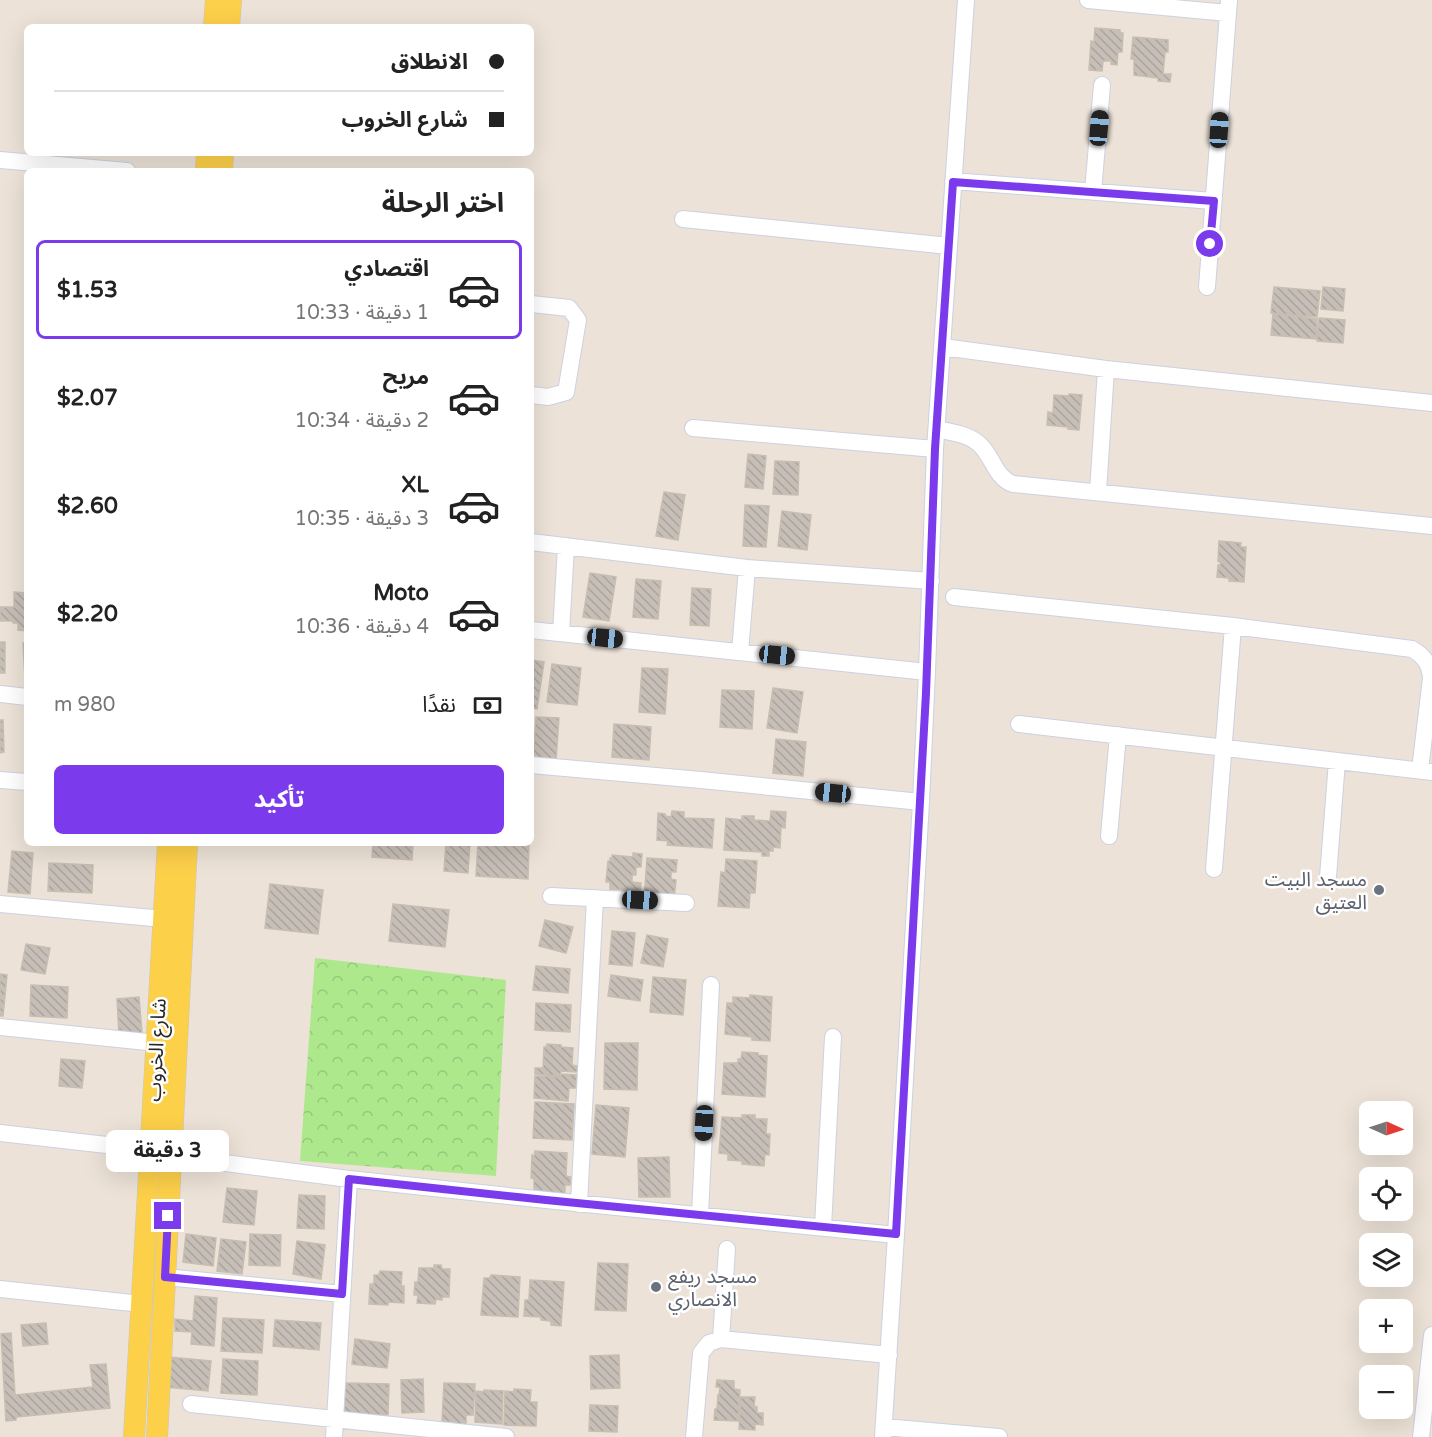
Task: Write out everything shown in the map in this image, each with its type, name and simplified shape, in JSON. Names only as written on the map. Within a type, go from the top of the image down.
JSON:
[{"type":"main road","points":[[214,24],[216,0]]},
{"type":"main road","points":[[230,24],[231,0]]},
{"type":"main road","name":"شارع الخروب","points":[[134,1437],[168,846]]},
{"type":"main road","name":"شارع الخروب","points":[[157,1437],[187,846]]},
{"type":"street","points":[[966,0],[935,449],[921,802],[883,1432],[999,1437]]},
{"type":"street","points":[[1088,0],[1228,7],[1207,287]]},
{"type":"street","points":[[1093,192],[1102,85]]},
{"type":"street","points":[[0,160],[92,168]]},
{"type":"street","points":[[953,182],[1214,201]]},
{"type":"street","points":[[683,219],[950,246]]},
{"type":"street","points":[[534,304],[569,308],[578,320],[566,392],[548,397],[534,395]]},
{"type":"street","points":[[943,347],[1106,369],[1432,404]]},
{"type":"street","points":[[1098,492],[1106,369]]},
{"type":"street","points":[[693,428],[935,449]]},
{"type":"street","points":[[937,429],[975,441],[985,450],[998,473],[1007,482],[1432,526]]},
{"type":"street","points":[[534,542],[747,568],[931,581]]},
{"type":"street","points":[[561,633],[566,546]]},
{"type":"street","points":[[740,652],[747,568]]},
{"type":"street","points":[[954,597],[1233,626],[1405,647],[1418,653],[1428,664],[1431,678],[1426,771],[1019,724]]},
{"type":"street","points":[[1214,869],[1233,626]]},
{"type":"street","points":[[534,630],[927,672]]},
{"type":"street","points":[[0,694],[24,697]]},
{"type":"street","points":[[1108,836],[1119,735]]},
{"type":"street","points":[[1328,877],[1337,761]]},
{"type":"street","points":[[534,765],[921,802]]},
{"type":"street","points":[[0,780],[24,782]]},
{"type":"street","points":[[551,896],[686,903]]},
{"type":"street","points":[[579,1203],[595,898]]},
{"type":"street","points":[[0,904],[164,919]]},
{"type":"street","points":[[700,1215],[711,985]]},
{"type":"street","points":[[0,1026],[157,1043]]},
{"type":"street","points":[[823,1227],[833,1037]]},
{"type":"street","points":[[0,1133],[150,1150]]},
{"type":"street","points":[[171,1156],[349,1179],[896,1234]]},
{"type":"street","points":[[334,1437],[349,1179]]},
{"type":"street","points":[[721,1340],[727,1249]]},
{"type":"street","points":[[165,1277],[342,1294]]},
{"type":"street","points":[[0,1289],[142,1304]]},
{"type":"street","points":[[1421,1437],[1432,1335]]},
{"type":"street","points":[[694,1437],[701,1353],[709,1343],[721,1340],[889,1355]]},
{"type":"street","points":[[192,1404],[506,1437]]},
{"type":"green space","points":[[315,958],[506,980],[496,1176],[300,1161]]},
{"type":"building","points":[[1095,28],[1120,30],[1120,33],[1123,33],[1122,52],[1118,52],[1117,65],[1111,64],[1111,61],[1103,61],[1102,71],[1089,70],[1091,41],[1094,42]]},
{"type":"building","points":[[1133,37],[1168,40],[1163,74],[1171,74],[1170,82],[1134,75],[1134,59],[1131,59]]},
{"type":"building","points":[[1274,287],[1320,291],[1317,317],[1271,313]]},
{"type":"building","points":[[1323,287],[1345,289],[1343,311],[1321,309]]},
{"type":"building","points":[[1273,314],[1317,319],[1316,339],[1271,335]]},
{"type":"building","points":[[1319,318],[1345,320],[1343,343],[1317,341]]},
{"type":"building","points":[[1069,394],[1082,395],[1079,430],[1047,425],[1048,412],[1053,413],[1054,395],[1069,396]]},
{"type":"building","points":[[748,454],[766,456],[763,489],[745,487]]},
{"type":"building","points":[[775,461],[799,462],[798,495],[773,494]]},
{"type":"building","points":[[664,492],[685,495],[678,540],[656,536]]},
{"type":"building","points":[[745,505],[769,506],[766,547],[743,546]]},
{"type":"building","points":[[782,511],[811,515],[807,550],[778,546]]},
{"type":"building","points":[[1219,541],[1241,543],[1240,547],[1246,547],[1244,582],[1217,577],[1218,565],[1221,563],[1218,561]]},
{"type":"building","points":[[590,573],[616,577],[609,621],[583,617]]},
{"type":"building","points":[[636,579],[661,581],[658,619],[633,617]]},
{"type":"building","points":[[692,588],[711,589],[709,626],[690,625]]},
{"type":"building","points":[[14,592],[24,593],[24,631],[18,630],[18,623],[0,621],[0,607],[14,607]]},
{"type":"building","points":[[0,642],[5,642],[5,673],[0,673]]},
{"type":"building","points":[[534,660],[544,662],[537,709],[534,708]]},
{"type":"building","points":[[552,664],[581,668],[577,705],[547,702]]},
{"type":"building","points":[[642,668],[668,669],[665,714],[639,712]]},
{"type":"building","points":[[773,688],[803,692],[797,733],[767,728]]},
{"type":"building","points":[[722,690],[754,691],[752,729],[720,727]]},
{"type":"building","points":[[536,717],[559,718],[556,761],[534,760]]},
{"type":"building","points":[[0,720],[3,720],[4,752],[0,753]]},
{"type":"building","points":[[614,724],[651,727],[649,760],[612,757]]},
{"type":"building","points":[[776,739],[806,742],[803,776],[773,773]]},
{"type":"building","points":[[672,811],[684,812],[684,818],[714,819],[712,848],[667,845],[668,841],[657,840],[658,813],[671,817]]},
{"type":"building","points":[[771,811],[786,812],[785,828],[781,827],[780,848],[773,847],[773,851],[769,851],[769,856],[762,856],[762,852],[724,850],[726,818],[742,820],[742,816],[754,816],[754,820],[770,821]]},
{"type":"building","points":[[373,846],[413,846],[412,860],[372,857]]},
{"type":"building","points":[[446,846],[470,846],[468,873],[444,871]]},
{"type":"building","points":[[478,846],[529,846],[528,879],[476,876]]},
{"type":"building","points":[[12,851],[33,853],[30,894],[8,892]]},
{"type":"building","points":[[633,853],[642,854],[641,867],[636,867],[636,875],[632,875],[632,882],[641,883],[640,891],[610,889],[610,882],[606,882],[608,861],[612,859],[612,855],[633,857]]},
{"type":"building","points":[[647,858],[677,860],[676,872],[671,872],[671,879],[676,880],[674,899],[644,900]]},
{"type":"building","points":[[726,859],[757,861],[755,893],[750,893],[749,908],[718,906],[721,872],[725,873]]},
{"type":"building","points":[[49,863],[93,865],[92,893],[48,891]]},
{"type":"building","points":[[270,884],[323,890],[318,934],[265,928]]},
{"type":"building","points":[[393,904],[449,910],[445,947],[389,941]]},
{"type":"building","points":[[545,920],[573,927],[566,953],[539,946]]},
{"type":"building","points":[[612,931],[635,933],[632,966],[609,964]]},
{"type":"building","points":[[647,935],[668,939],[663,967],[641,963]]},
{"type":"building","points":[[26,944],[50,948],[45,974],[21,970]]},
{"type":"building","points":[[536,966],[570,969],[568,993],[533,990]]},
{"type":"building","points":[[0,974],[7,975],[3,1016],[0,1016]]},
{"type":"building","points":[[611,975],[643,980],[640,1001],[608,996]]},
{"type":"building","points":[[653,977],[686,980],[683,1015],[650,1012]]},
{"type":"building","points":[[31,985],[68,987],[67,1018],[30,1016]]},
{"type":"building","points":[[750,995],[772,997],[770,1041],[725,1034],[727,1003],[733,1003],[733,997],[750,998]]},
{"type":"building","points":[[139,997],[142,1033],[119,1035],[117,999]]},
{"type":"building","points":[[536,1003],[571,1005],[570,1032],[535,1030]]},
{"type":"building","points":[[605,1043],[638,1043],[637,1090],[604,1089]]},
{"type":"building","points":[[547,1044],[573,1048],[572,1065],[578,1066],[577,1072],[561,1071],[560,1076],[535,1074],[535,1068],[543,1068],[544,1047]]},
{"type":"building","points":[[742,1052],[767,1056],[765,1097],[722,1094],[724,1063],[738,1063]]},
{"type":"building","points":[[61,1059],[85,1061],[82,1088],[59,1086]]},
{"type":"building","points":[[561,1074],[577,1075],[576,1088],[569,1088],[568,1101],[534,1098],[535,1076],[561,1077]]},
{"type":"building","points":[[535,1102],[574,1104],[572,1140],[533,1138]]},
{"type":"building","points":[[596,1105],[629,1108],[625,1157],[592,1154]]},
{"type":"building","points":[[742,1115],[755,1115],[755,1119],[767,1119],[766,1134],[770,1134],[769,1155],[765,1154],[764,1166],[728,1160],[728,1154],[719,1153],[722,1117],[742,1118]]},
{"type":"building","points":[[535,1151],[567,1153],[566,1176],[571,1177],[570,1185],[565,1185],[565,1195],[544,1194],[544,1191],[534,1190],[534,1179],[531,1178],[532,1155],[534,1156]]},
{"type":"building","points":[[669,1157],[670,1197],[639,1197],[638,1158]]},
{"type":"building","points":[[227,1188],[257,1191],[254,1225],[223,1222]]},
{"type":"building","points":[[299,1195],[325,1196],[324,1229],[297,1228]]},
{"type":"building","points":[[186,1234],[216,1238],[213,1266],[183,1262]]},
{"type":"building","points":[[250,1234],[281,1235],[280,1266],[249,1265]]},
{"type":"building","points":[[221,1239],[246,1242],[242,1274],[217,1271]]},
{"type":"building","points":[[297,1241],[325,1245],[321,1279],[293,1274]]},
{"type":"building","points":[[598,1263],[628,1264],[626,1311],[595,1310]]},
{"type":"building","points":[[434,1265],[441,1265],[442,1269],[450,1269],[449,1297],[442,1297],[442,1300],[436,1299],[435,1304],[417,1303],[418,1295],[414,1295],[419,1268],[434,1268]]},
{"type":"building","points":[[380,1271],[402,1272],[401,1286],[404,1286],[404,1303],[369,1304],[370,1284],[374,1284],[374,1275],[379,1275]]},
{"type":"building","points":[[491,1275],[520,1277],[518,1317],[481,1315],[484,1278],[490,1278]]},
{"type":"building","points":[[530,1280],[564,1282],[561,1326],[551,1325],[551,1321],[541,1320],[541,1317],[524,1316],[525,1300],[529,1300]]},
{"type":"building","points":[[195,1296],[217,1298],[214,1346],[191,1344],[192,1332],[175,1331],[175,1319],[193,1321]]},
{"type":"building","points":[[223,1318],[264,1320],[262,1353],[221,1351]]},
{"type":"building","points":[[275,1320],[321,1323],[319,1350],[273,1346]]},
{"type":"building","points":[[46,1323],[48,1344],[23,1346],[21,1325]]},
{"type":"building","points":[[11,1333],[15,1395],[93,1387],[90,1365],[106,1364],[110,1408],[16,1417],[16,1420],[6,1421],[1,1334]]},
{"type":"building","points":[[355,1339],[390,1344],[387,1368],[352,1364]]},
{"type":"building","points":[[619,1355],[620,1388],[591,1389],[590,1356]]},
{"type":"building","points":[[168,1357],[211,1361],[208,1391],[165,1387]]},
{"type":"building","points":[[223,1359],[258,1361],[257,1395],[221,1393]]},
{"type":"building","points":[[423,1379],[424,1412],[402,1413],[401,1380]]},
{"type":"building","points":[[717,1380],[734,1381],[734,1389],[740,1390],[738,1421],[714,1420],[720,1387],[716,1387]]},
{"type":"building","points":[[345,1383],[389,1384],[388,1415],[344,1414]]},
{"type":"building","points":[[444,1383],[475,1384],[473,1415],[466,1415],[466,1430],[457,1430],[457,1422],[442,1421]]},
{"type":"building","points":[[514,1389],[531,1390],[530,1402],[537,1402],[536,1426],[504,1425],[505,1391],[514,1392]]},
{"type":"building","points":[[484,1390],[503,1391],[502,1424],[475,1422],[476,1391],[484,1392]]},
{"type":"building","points":[[741,1397],[755,1397],[754,1406],[757,1407],[757,1413],[763,1413],[763,1425],[755,1424],[755,1430],[739,1429]]},
{"type":"building","points":[[590,1405],[618,1406],[617,1432],[589,1431]]},
{"type":"place","name":"مسجد البيت العتيق","points":[[1379,890]]},
{"type":"place","name":"مسجد ريفع الانصاري","points":[[656,1287]]},
{"type":"route","points":[[168,1216],[165,1277],[342,1294],[349,1179],[896,1234],[920,825],[935,449],[953,182],[1214,201],[1210,244]]}]
